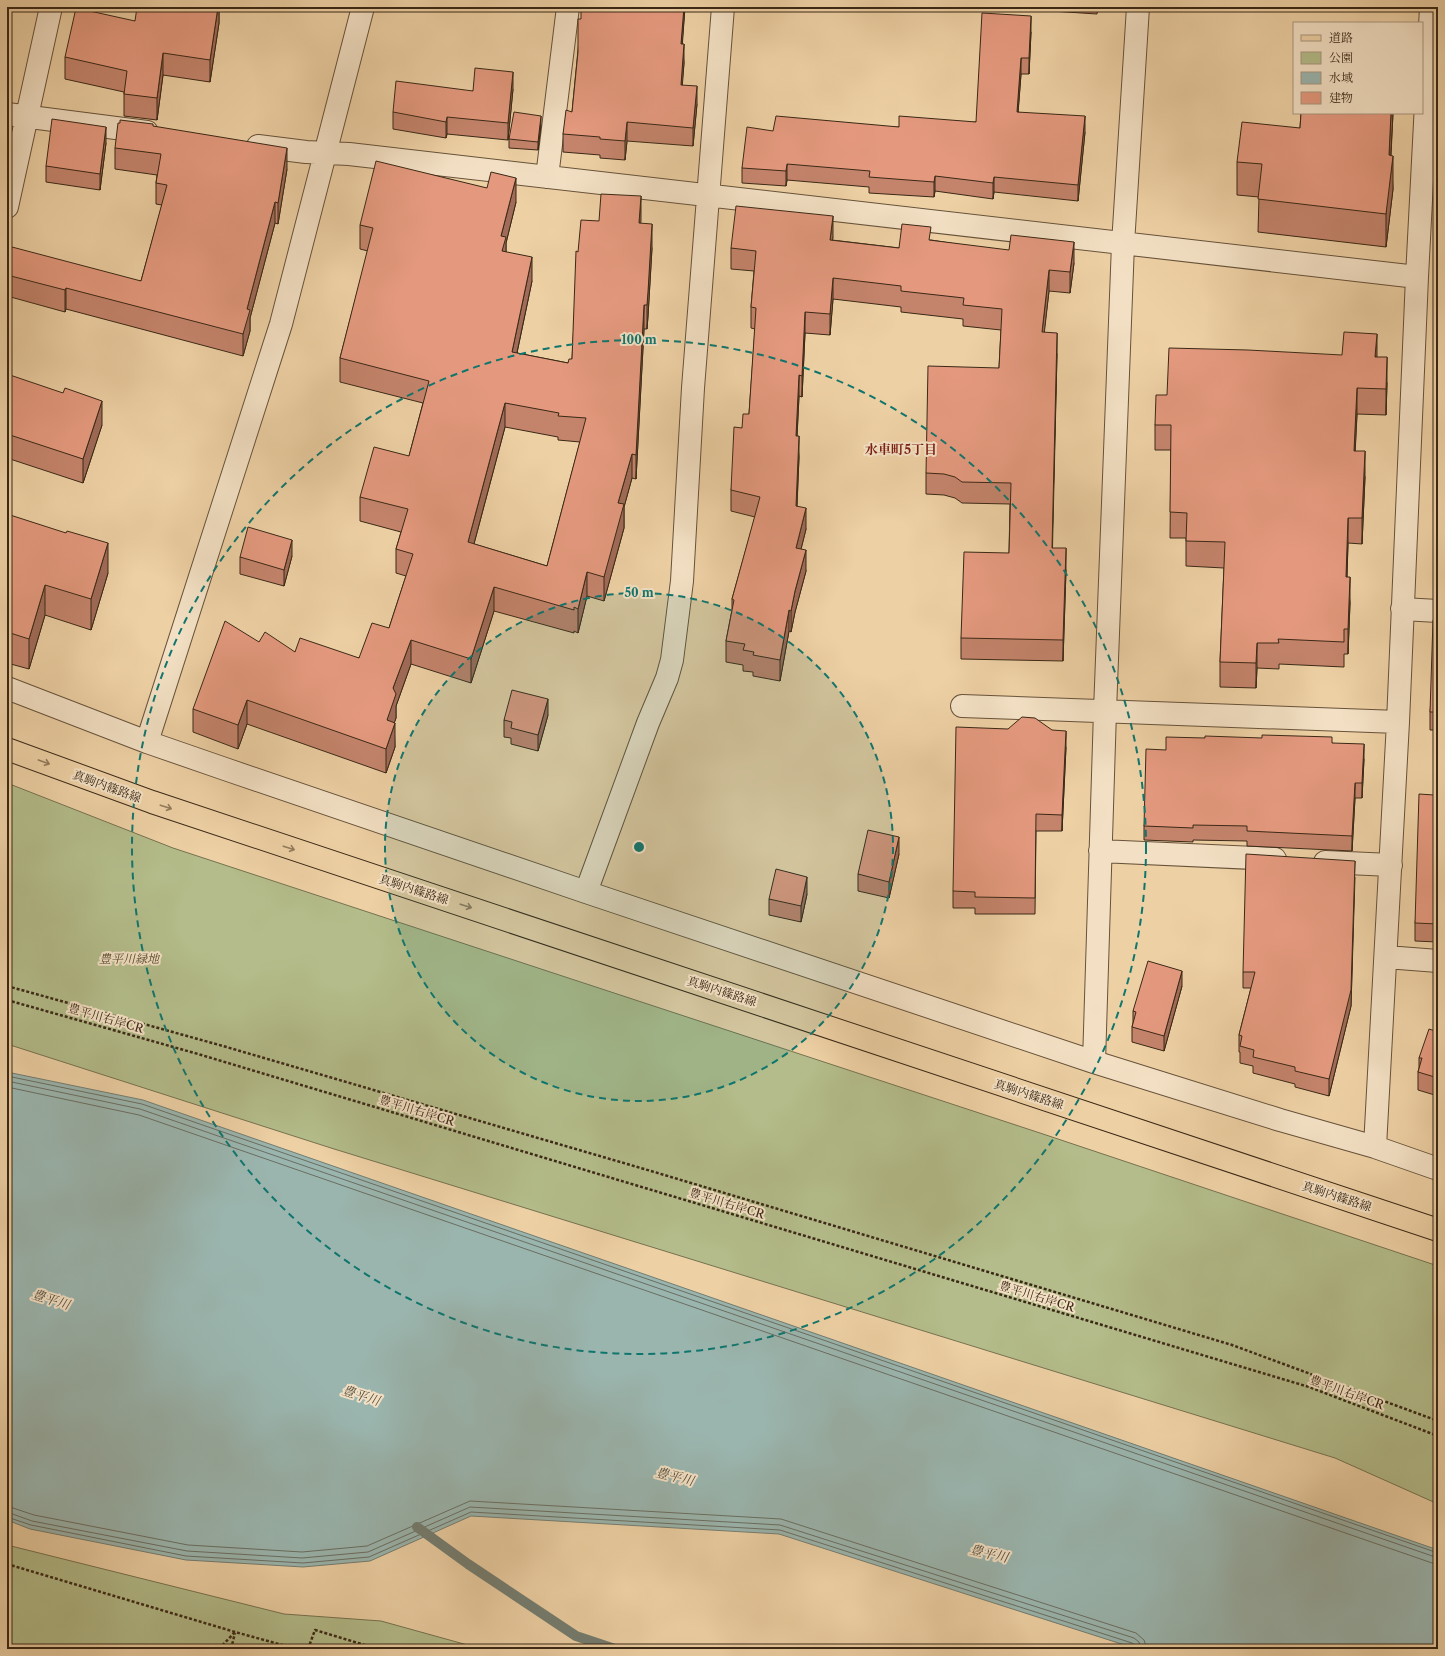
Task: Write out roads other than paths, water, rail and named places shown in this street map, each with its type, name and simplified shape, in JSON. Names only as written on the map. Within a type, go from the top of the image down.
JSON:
[{"type":"main road","name":"真駒内篠路線","points":[[7,749],[160,805],[1438,1230]]},
{"type":"street","points":[[7,207],[17,116],[51,7]]},
{"type":"street","points":[[147,742],[281,324],[363,7]]},
{"type":"street","points":[[547,177],[568,7]]},
{"type":"street","points":[[586,892],[648,723],[668,678],[672,660],[682,581],[693,388],[723,7]]},
{"type":"street","points":[[1094,1062],[1100,851],[1123,244],[1138,7]]},
{"type":"street","points":[[1375,1147],[1391,865],[1417,277],[1431,7]]},
{"type":"street","points":[[17,116],[166,134]]},
{"type":"street","points":[[236,143],[326,153],[350,154],[1417,277]]},
{"type":"street","points":[[1402,609],[1438,611]]},
{"type":"street","points":[[7,688],[147,742],[586,892],[1094,1062],[1280,1120],[1375,1147],[1438,1170]]},
{"type":"street","points":[[962,706],[1398,722]]},
{"type":"street","points":[[1100,851],[1391,865]]},
{"type":"street","points":[[1386,957],[1438,961]]},
{"type":"water","name":"豊平川","points":[[7,1072],[143,1100],[1438,1550],[1438,1649],[1137,1649],[779,1534],[471,1516],[370,1561],[303,1567],[186,1560],[30,1529],[7,1520]]},
{"type":"waterway","points":[[417,1527],[468,1564],[576,1636],[615,1649]]},
{"type":"district","name":"水車町5丁目","points":[[901,449]]},
{"type":"park label","name":"豊平川緑地","points":[[129,958]]}]
